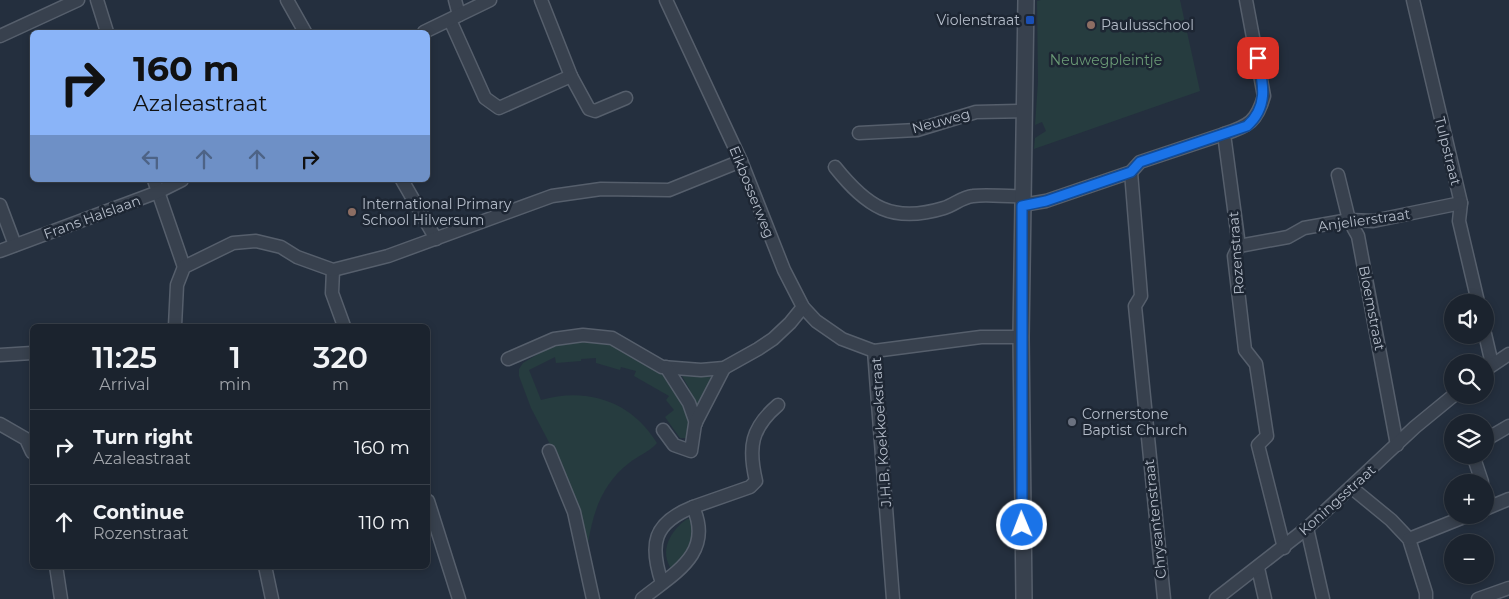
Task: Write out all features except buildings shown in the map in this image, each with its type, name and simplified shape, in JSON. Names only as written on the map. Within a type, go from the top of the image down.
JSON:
[{"type":"street","points":[[0,36],[78,0]]},
{"type":"street","points":[[97,0],[106,30]]},
{"type":"street","points":[[287,0],[304,30]]},
{"type":"street","points":[[455,0],[454,18],[486,98],[499,108],[571,76]]},
{"type":"street","points":[[428,30],[490,0]]},
{"type":"street","points":[[541,0],[571,76],[589,109],[595,111],[626,98]]},
{"type":"street","name":"Eikbosserweg","points":[[666,0],[741,161],[784,270],[803,307],[816,320],[842,339],[874,351]]},
{"type":"street","points":[[1024,599],[1021,337],[1026,0]]},
{"type":"street","points":[[835,167],[855,192],[882,209],[910,215],[945,208],[972,196],[1023,201],[1046,201],[1131,172],[1140,162],[1247,126],[1253,121],[1260,110],[1264,96],[1246,0]]},
{"type":"street","name":"Tulpstraat","points":[[1413,0],[1461,203],[1460,221],[1476,294]]},
{"type":"street","name":"Neuweg","points":[[859,133],[917,130],[976,112],[1024,111]]},
{"type":"street","name":"Rozenstraat","points":[[1224,134],[1239,246],[1234,256],[1245,350],[1256,364],[1267,436],[1258,445],[1284,548]]},
{"type":"street","points":[[184,267],[233,243],[256,241],[281,247],[297,257],[333,270],[388,256],[552,196],[600,189],[669,190],[741,161]]},
{"type":"street","name":"Chrysantenstraat","points":[[1131,172],[1141,296],[1135,306],[1164,599]]},
{"type":"street","name":"Bloemstraat","points":[[1338,175],[1349,220],[1358,236],[1398,445]]},
{"type":"street","name":"Frans Halslaan","points":[[0,251],[156,186],[173,182]]},
{"type":"street","points":[[403,182],[436,239]]},
{"type":"street","points":[[156,186],[184,267],[177,285],[175,324]]},
{"type":"street","name":"Anjelierstraat","points":[[1239,246],[1288,237],[1304,228],[1349,220],[1373,221],[1461,203]]},
{"type":"street","points":[[0,205],[15,245]]},
{"type":"street","points":[[333,270],[332,293],[343,324]]},
{"type":"street","points":[[508,359],[554,339],[583,335],[612,338],[666,367],[701,370],[724,368],[772,339],[790,323],[803,307]]},
{"type":"street","name":"J.H.B. Koekkoekstraat","points":[[893,599],[874,351],[982,337],[1021,337]]},
{"type":"street","points":[[0,355],[30,353]]},
{"type":"street","points":[[1494,363],[1509,354]]},
{"type":"street","points":[[666,367],[689,403],[696,423]]},
{"type":"street","points":[[663,430],[674,445],[691,451],[696,423],[724,368]]},
{"type":"street","name":"Koningsstraat","points":[[1216,599],[1284,548],[1352,488],[1415,427],[1444,403]]},
{"type":"street","points":[[662,583],[654,560],[655,543],[664,526],[678,513],[750,487],[756,481],[751,460],[752,438],[765,416],[778,405]]},
{"type":"street","points":[[0,424],[26,439],[30,448]]},
{"type":"street","points":[[1494,435],[1509,426]]},
{"type":"street","points":[[549,451],[574,512],[593,599]]},
{"type":"street","points":[[1352,488],[1391,520],[1409,539],[1426,593],[1426,599]]},
{"type":"street","points":[[1494,505],[1509,499]]},
{"type":"street","points":[[642,599],[677,572],[692,555],[700,536],[698,519],[693,506]]},
{"type":"street","points":[[430,507],[459,599]]},
{"type":"street","points":[[1409,539],[1446,524]]},
{"type":"street","points":[[1307,528],[1323,599]]},
{"type":"street","points":[[1258,568],[1265,599]]},
{"type":"street","points":[[56,569],[61,599]]},
{"type":"street","points":[[266,569],[272,599]]},
{"type":"street","points":[[1478,599],[1509,588]]},
{"type":"green space","name":"Neuwegpleintje","points":[[1180,0],[1200,91],[1034,149],[1035,138],[1046,131],[1042,122],[1035,125],[1038,82],[1037,1]]},
{"type":"green space","points":[[574,340],[606,343],[622,347],[667,376],[686,409],[689,423],[687,438],[680,438],[665,417],[674,410],[666,400],[669,396],[634,376],[636,371],[621,367],[620,370],[596,363],[596,358],[556,363],[555,357],[529,370],[541,400],[575,395],[606,401],[634,417],[657,443],[629,463],[605,489],[596,510],[588,544],[564,471],[531,408],[519,376],[519,369],[523,363],[548,348]]},
{"type":"green space","points":[[682,376],[711,377],[697,413],[689,388]]},
{"type":"green space","points":[[687,519],[693,519],[692,534],[682,558],[672,570],[666,556],[666,548],[676,529]]},
{"type":"place","name":"Violenstraat","points":[[1030,20]]},
{"type":"place","name":"Paulusschool","points":[[1091,25]]},
{"type":"place","name":"International Primary School Hilversum","points":[[352,212]]},
{"type":"place","name":"Cornerstone Baptist Church","points":[[1072,422]]},
{"type":"route","points":[[1022,525],[1022,206],[1046,201],[1131,172],[1140,162],[1247,126],[1257,116],[1264,96],[1258,58]]}]
